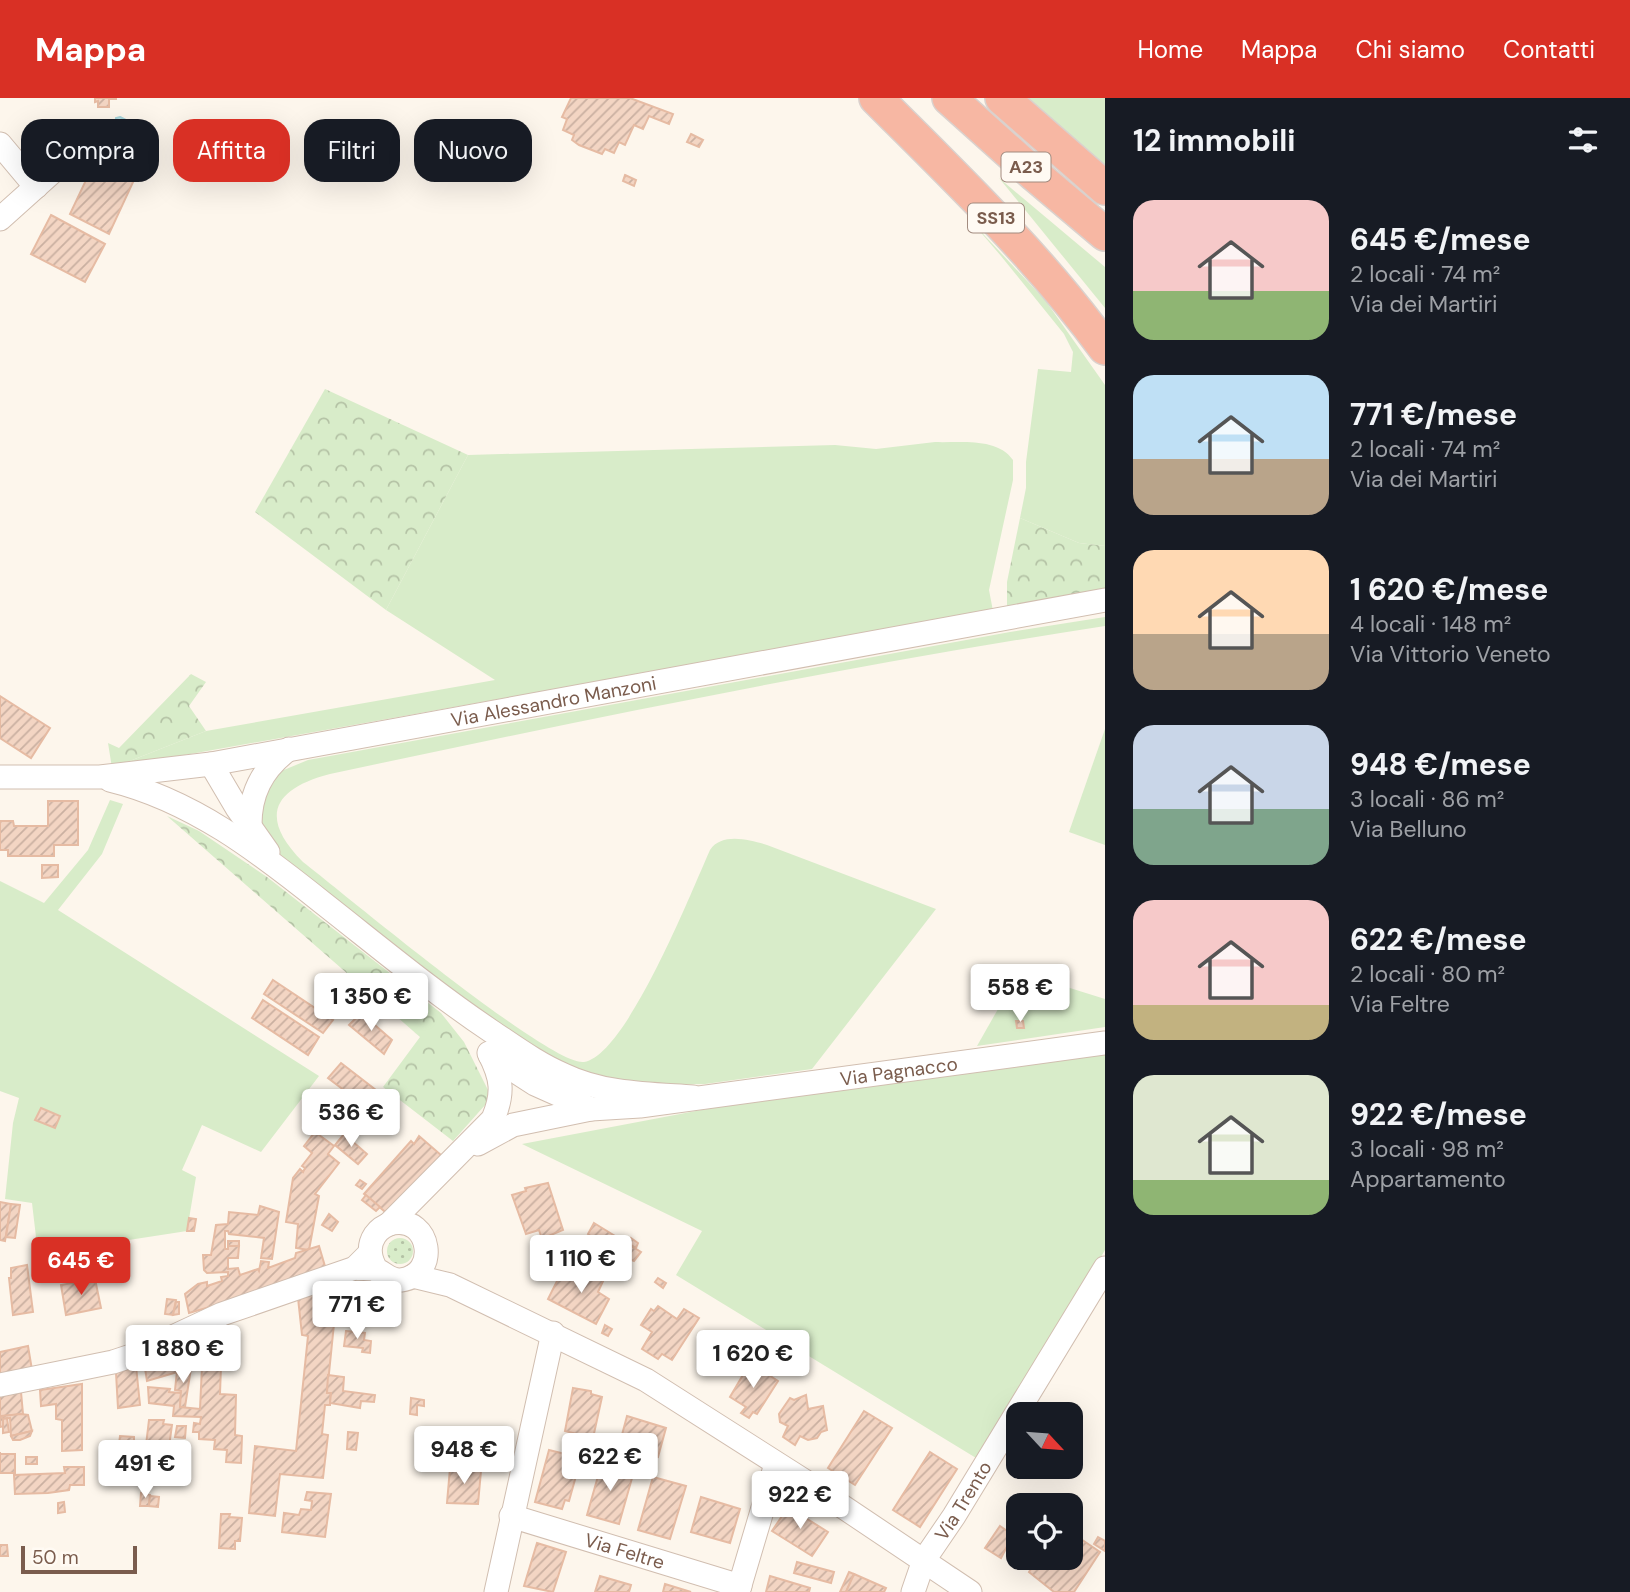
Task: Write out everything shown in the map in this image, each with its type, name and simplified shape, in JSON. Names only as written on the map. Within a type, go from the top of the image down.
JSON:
[{"type":"highway","name":"SS13","points":[[876,98],[1004,225],[1079,312],[1105,348]]},
{"type":"highway","name":"A23","points":[[948,98],[1105,234]]},
{"type":"highway","name":"A23","points":[[1002,98],[1105,188]]},
{"type":"street","points":[[0,144],[36,187]]},
{"type":"street","points":[[0,219],[42,182]]},
{"type":"street","name":"Via Alessandro Manzoni","points":[[0,777],[100,777],[211,764],[1105,600]]},
{"type":"street","points":[[250,829],[254,792],[262,775],[272,761],[289,749]]},
{"type":"street","points":[[211,764],[211,801],[220,826]]},
{"type":"street","name":"Via Pagnacco","points":[[211,764],[250,829],[283,871]]},
{"type":"street","name":"Via Pagnacco","points":[[100,777],[163,798],[220,826],[283,871],[454,1006],[527,1055],[565,1076],[601,1087],[641,1094],[693,1097]]},
{"type":"street","name":"Via Pagnacco","points":[[454,1006],[490,1055],[499,1077],[503,1122]]},
{"type":"street","name":"Via Pagnacco","points":[[503,1122],[1105,1043]]},
{"type":"street","name":"Via Pagnacco","points":[[490,1055],[536,1084],[591,1109]]},
{"type":"street","points":[[527,1055],[536,1084],[565,1076]]},
{"type":"street","name":"Via Pagnacco","points":[[389,1224],[454,1156],[530,1104],[536,1084]]},
{"type":"street","points":[[368,1264],[394,1280],[419,1268],[426,1243],[411,1216],[415,1197]]},
{"type":"street","points":[[368,1264],[375,1236],[389,1224],[404,1223],[418,1230]]},
{"type":"street","points":[[0,1385],[113,1362],[222,1314],[368,1264]]},
{"type":"street","points":[[419,1268],[646,1380],[970,1592]]},
{"type":"street","name":"Via Trento","points":[[914,1592],[924,1560],[954,1516],[1105,1268]]},
{"type":"street","points":[[496,1592],[553,1333]]},
{"type":"street","points":[[739,1589],[776,1464]]},
{"type":"street","name":"Via Feltre","points":[[511,1516],[739,1589]]},
{"type":"green space","points":[[1026,98],[1105,98],[1105,165]]},
{"type":"green space","points":[[999,178],[1105,267],[1105,308]]},
{"type":"green space","points":[[971,221],[1045,300],[1105,385],[1105,546],[1079,543],[1020,518],[1026,488],[1026,462],[1038,369],[1071,372],[1073,352],[1064,334]]},
{"type":"green space","points":[[325,389],[468,455],[386,610],[255,512]]},
{"type":"green space","points":[[935,442],[988,444],[1006,453],[1013,460],[1013,480],[989,590],[993,611],[112,768],[206,731],[495,680],[386,610],[468,455],[835,445],[876,449]]},
{"type":"green space","points":[[1020,518],[1079,543],[1105,546],[1105,592],[1007,608],[1007,582]]},
{"type":"green space","points":[[1105,617],[1105,626],[716,694],[330,774],[295,788],[284,797],[278,807],[280,832],[303,862],[491,1009],[564,1056],[584,1062],[601,1053],[619,1032],[638,1002],[674,933],[715,844],[737,839],[767,845],[936,909],[812,1069],[705,1084],[652,1085],[597,1078],[529,1050],[275,852],[261,824],[261,808],[266,792],[279,772],[308,760]]},
{"type":"green space","points":[[191,674],[206,682],[189,706],[206,731],[112,768],[108,743],[119,748]]},
{"type":"green space","points":[[1105,729],[1105,845],[1069,832]]},
{"type":"green space","points":[[110,800],[123,804],[102,854],[58,910],[319,1076],[261,1152],[202,1125],[182,1170],[196,1177],[187,1231],[38,1254],[32,1203],[5,1199],[13,1123],[19,1098],[0,1091],[0,881],[44,903],[88,850]]},
{"type":"green space","points":[[167,816],[199,831],[267,877],[441,1013],[464,1042],[489,1092],[486,1104],[453,1141],[383,1087],[420,1037]]},
{"type":"green space","points":[[1019,972],[1105,999],[1105,1027],[977,1046]]},
{"type":"green space","points":[[1105,1049],[1105,1250],[1016,1402],[1006,1402],[1006,1418],[981,1461],[676,1275],[702,1231],[522,1144],[738,1103]]},
{"type":"green space","points":[[400,1238],[409,1242],[413,1251],[409,1260],[400,1264],[391,1260],[387,1251],[391,1242]]},
{"type":"building","points":[[95,98],[116,99],[109,99],[109,107],[98,107]]},
{"type":"building","points":[[571,98],[630,98],[673,114],[669,124],[649,116],[643,129],[634,125],[625,145],[619,142],[614,153],[605,149],[602,154],[579,145],[572,140],[574,135],[563,130],[567,119],[562,117]]},
{"type":"building","points":[[691,134],[703,140],[699,147],[687,142]]},
{"type":"building","points":[[625,175],[636,180],[634,186],[623,181]]},
{"type":"building","points":[[85,182],[133,182],[109,234],[70,214]]},
{"type":"building","points":[[51,215],[105,244],[85,282],[31,254]]},
{"type":"building","points":[[0,696],[50,728],[31,758],[0,738]]},
{"type":"building","points":[[48,801],[78,801],[78,845],[54,845],[54,856],[8,856],[8,850],[0,850],[0,821],[13,821],[14,826],[48,826]]},
{"type":"building","points":[[42,865],[58,865],[58,877],[42,878]]},
{"type":"building","points":[[273,980],[333,1020],[323,1033],[264,994]]},
{"type":"building","points":[[263,1000],[319,1037],[308,1055],[252,1018]]},
{"type":"building","points":[[361,1013],[392,1040],[384,1054],[349,1025]]},
{"type":"building","points":[[1016,1021],[1023,1021],[1024,1028],[1017,1028]]},
{"type":"building","points":[[341,1063],[381,1094],[346,1134],[335,1126],[357,1100],[328,1078]]},
{"type":"building","points":[[41,1108],[60,1116],[55,1128],[35,1120]]},
{"type":"building","points":[[315,1132],[334,1146],[328,1154],[339,1163],[315,1194],[319,1196],[309,1250],[296,1248],[298,1224],[286,1222],[293,1178],[300,1169],[303,1172],[305,1168],[302,1166],[312,1153],[304,1146]]},
{"type":"building","points":[[344,1134],[367,1154],[358,1164],[335,1145]]},
{"type":"building","points":[[419,1136],[441,1155],[390,1216],[364,1194],[411,1141],[414,1144]]},
{"type":"building","points":[[360,1180],[366,1184],[362,1189],[356,1185]]},
{"type":"building","points":[[548,1183],[563,1230],[546,1237],[541,1236],[539,1230],[526,1234],[512,1195],[526,1191],[525,1188]]},
{"type":"building","points":[[366,1195],[380,1207],[376,1211],[362,1200]]},
{"type":"building","points":[[0,1202],[11,1204],[5,1241],[0,1240]]},
{"type":"building","points":[[11,1204],[20,1205],[15,1238],[6,1237]]},
{"type":"building","points":[[260,1206],[279,1212],[272,1259],[261,1258],[264,1238],[229,1234],[225,1231],[225,1249],[228,1249],[228,1246],[239,1246],[238,1258],[228,1258],[228,1269],[238,1268],[240,1275],[258,1269],[259,1271],[261,1261],[269,1262],[268,1268],[295,1258],[296,1253],[319,1246],[327,1273],[189,1313],[185,1294],[198,1284],[207,1282],[207,1286],[222,1281],[221,1277],[228,1276],[228,1272],[207,1273],[204,1270],[203,1255],[211,1255],[216,1225],[228,1224],[229,1212],[258,1215]]},
{"type":"building","points":[[329,1214],[338,1222],[332,1231],[322,1225]]},
{"type":"building","points":[[189,1218],[196,1219],[194,1231],[187,1231]]},
{"type":"building","points":[[594,1223],[641,1252],[634,1261],[617,1254],[611,1263],[593,1251],[599,1243],[588,1234]]},
{"type":"building","points":[[631,1238],[638,1243],[636,1248],[628,1243]]},
{"type":"building","points":[[228,1241],[239,1241],[239,1246],[228,1246]]},
{"type":"building","points":[[577,1244],[594,1250],[591,1256],[582,1252],[576,1263],[565,1257]]},
{"type":"building","points":[[27,1265],[33,1312],[13,1315],[9,1278],[11,1268]]},
{"type":"building","points":[[586,1266],[605,1277],[598,1292],[609,1299],[596,1324],[548,1299],[561,1273],[578,1282]]},
{"type":"building","points":[[658,1278],[666,1283],[663,1288],[655,1282]]},
{"type":"building","points":[[95,1279],[101,1308],[66,1315],[61,1285]]},
{"type":"building","points":[[327,1289],[332,1314],[335,1314],[327,1393],[331,1393],[330,1405],[325,1405],[322,1434],[328,1435],[323,1478],[280,1474],[275,1516],[249,1513],[255,1446],[296,1451],[308,1336],[302,1335],[298,1298]]},
{"type":"building","points":[[167,1299],[176,1300],[173,1315],[165,1314]]},
{"type":"building","points":[[176,1302],[179,1302],[179,1314],[173,1315]]},
{"type":"building","points":[[346,1303],[362,1304],[361,1315],[345,1315]]},
{"type":"building","points":[[658,1306],[677,1319],[684,1309],[699,1318],[672,1360],[662,1354],[658,1359],[642,1349],[652,1332],[641,1325],[651,1309],[654,1311]]},
{"type":"building","points":[[605,1325],[612,1329],[608,1336],[602,1333]]},
{"type":"building","points":[[346,1331],[365,1333],[364,1340],[371,1341],[370,1353],[362,1352],[363,1348],[344,1346]]},
{"type":"building","points":[[28,1346],[32,1370],[0,1376],[0,1352]]},
{"type":"building","points":[[186,1348],[191,1368],[147,1381],[144,1362]]},
{"type":"building","points":[[750,1363],[778,1381],[757,1414],[753,1412],[749,1418],[741,1413],[746,1407],[730,1397]]},
{"type":"building","points":[[136,1366],[140,1405],[118,1408],[116,1373]]},
{"type":"building","points":[[202,1366],[221,1366],[220,1394],[236,1395],[235,1435],[242,1436],[241,1463],[226,1462],[227,1450],[214,1449],[215,1440],[199,1439],[199,1432],[193,1432],[194,1423],[200,1424],[201,1417],[173,1416],[174,1406],[149,1403],[148,1387],[170,1389],[169,1392],[181,1393],[180,1407],[200,1409]]},
{"type":"building","points":[[191,1368],[185,1407],[180,1407],[181,1391],[175,1390],[177,1371]]},
{"type":"building","points":[[328,1375],[344,1377],[343,1391],[375,1395],[374,1402],[361,1401],[360,1408],[330,1403],[331,1393],[327,1393]]},
{"type":"building","points":[[82,1384],[82,1450],[62,1451],[62,1420],[56,1419],[56,1404],[41,1406],[40,1390]]},
{"type":"building","points":[[573,1388],[591,1391],[591,1394],[602,1397],[593,1438],[565,1431]]},
{"type":"building","points":[[21,1392],[23,1414],[2,1416],[4,1426],[0,1427],[0,1395]]},
{"type":"building","points":[[806,1395],[808,1409],[823,1406],[827,1430],[821,1432],[817,1438],[808,1440],[800,1436],[795,1445],[783,1437],[788,1426],[780,1422],[779,1414],[790,1398],[794,1400]]},
{"type":"building","points":[[411,1398],[424,1400],[424,1406],[417,1405],[417,1415],[410,1414]]},
{"type":"building","points":[[864,1411],[892,1428],[855,1485],[828,1468]]},
{"type":"building","points":[[28,1415],[32,1431],[11,1436],[10,1418],[3,1419],[2,1416]]},
{"type":"building","points":[[627,1416],[666,1428],[658,1457],[619,1446]]},
{"type":"building","points":[[7,1418],[9,1432],[3,1433],[3,1419]]},
{"type":"building","points":[[149,1420],[164,1420],[163,1424],[172,1425],[169,1447],[146,1445]]},
{"type":"building","points":[[177,1426],[186,1426],[185,1438],[175,1437]]},
{"type":"building","points":[[32,1431],[30,1436],[20,1440],[13,1440],[11,1436]]},
{"type":"building","points":[[348,1432],[358,1433],[356,1450],[347,1449]]},
{"type":"building","points":[[120,1436],[134,1437],[134,1444],[119,1444]]},
{"type":"building","points":[[549,1450],[581,1458],[569,1501],[565,1500],[562,1509],[535,1502]]},
{"type":"building","points":[[930,1452],[957,1469],[920,1527],[893,1510]]},
{"type":"building","points":[[0,1454],[15,1454],[15,1473],[0,1473]]},
{"type":"building","points":[[26,1457],[37,1457],[37,1464],[26,1464]]},
{"type":"building","points":[[602,1462],[634,1471],[619,1524],[587,1515]]},
{"type":"building","points":[[64,1467],[84,1467],[84,1485],[70,1485],[69,1490],[48,1493],[15,1494],[14,1475],[65,1473]]},
{"type":"building","points":[[450,1468],[481,1471],[478,1504],[447,1503]]},
{"type":"building","points":[[653,1477],[686,1486],[670,1539],[638,1530]]},
{"type":"building","points":[[307,1492],[331,1494],[325,1537],[282,1532],[284,1513],[299,1515],[301,1509],[311,1510],[312,1501],[305,1500]]},
{"type":"building","points":[[141,1493],[150,1495],[149,1506],[140,1506]]},
{"type":"building","points":[[150,1496],[159,1497],[158,1507],[149,1506]]},
{"type":"building","points":[[701,1497],[740,1509],[730,1543],[691,1532]]},
{"type":"building","points":[[64,1502],[65,1512],[58,1513],[58,1503]]},
{"type":"building","points":[[788,1507],[828,1532],[812,1556],[772,1531]]},
{"type":"building","points":[[221,1514],[242,1518],[240,1541],[235,1541],[235,1549],[219,1548]]},
{"type":"building","points":[[1000,1526],[1006,1530],[1006,1548],[1001,1558],[985,1548]]},
{"type":"building","points":[[1098,1537],[1105,1541],[1105,1551],[1094,1544]]},
{"type":"building","points":[[1083,1540],[1100,1552],[1074,1592],[1054,1592],[1029,1572],[1083,1570]]},
{"type":"building","points":[[537,1543],[566,1552],[553,1592],[524,1586]]},
{"type":"building","points":[[0,1545],[7,1545],[8,1556],[0,1556]]},
{"type":"building","points":[[797,1562],[834,1572],[831,1583],[794,1573]]},
{"type":"building","points":[[849,1572],[854,1574],[846,1592],[840,1592]]},
{"type":"building","points":[[854,1574],[886,1588],[884,1592],[846,1592]]},
{"type":"building","points":[[600,1576],[631,1585],[629,1592],[595,1592]]},
{"type":"building","points":[[770,1576],[810,1588],[809,1592],[766,1592]]},
{"type":"building","points":[[665,1584],[691,1592],[663,1592]]}]
